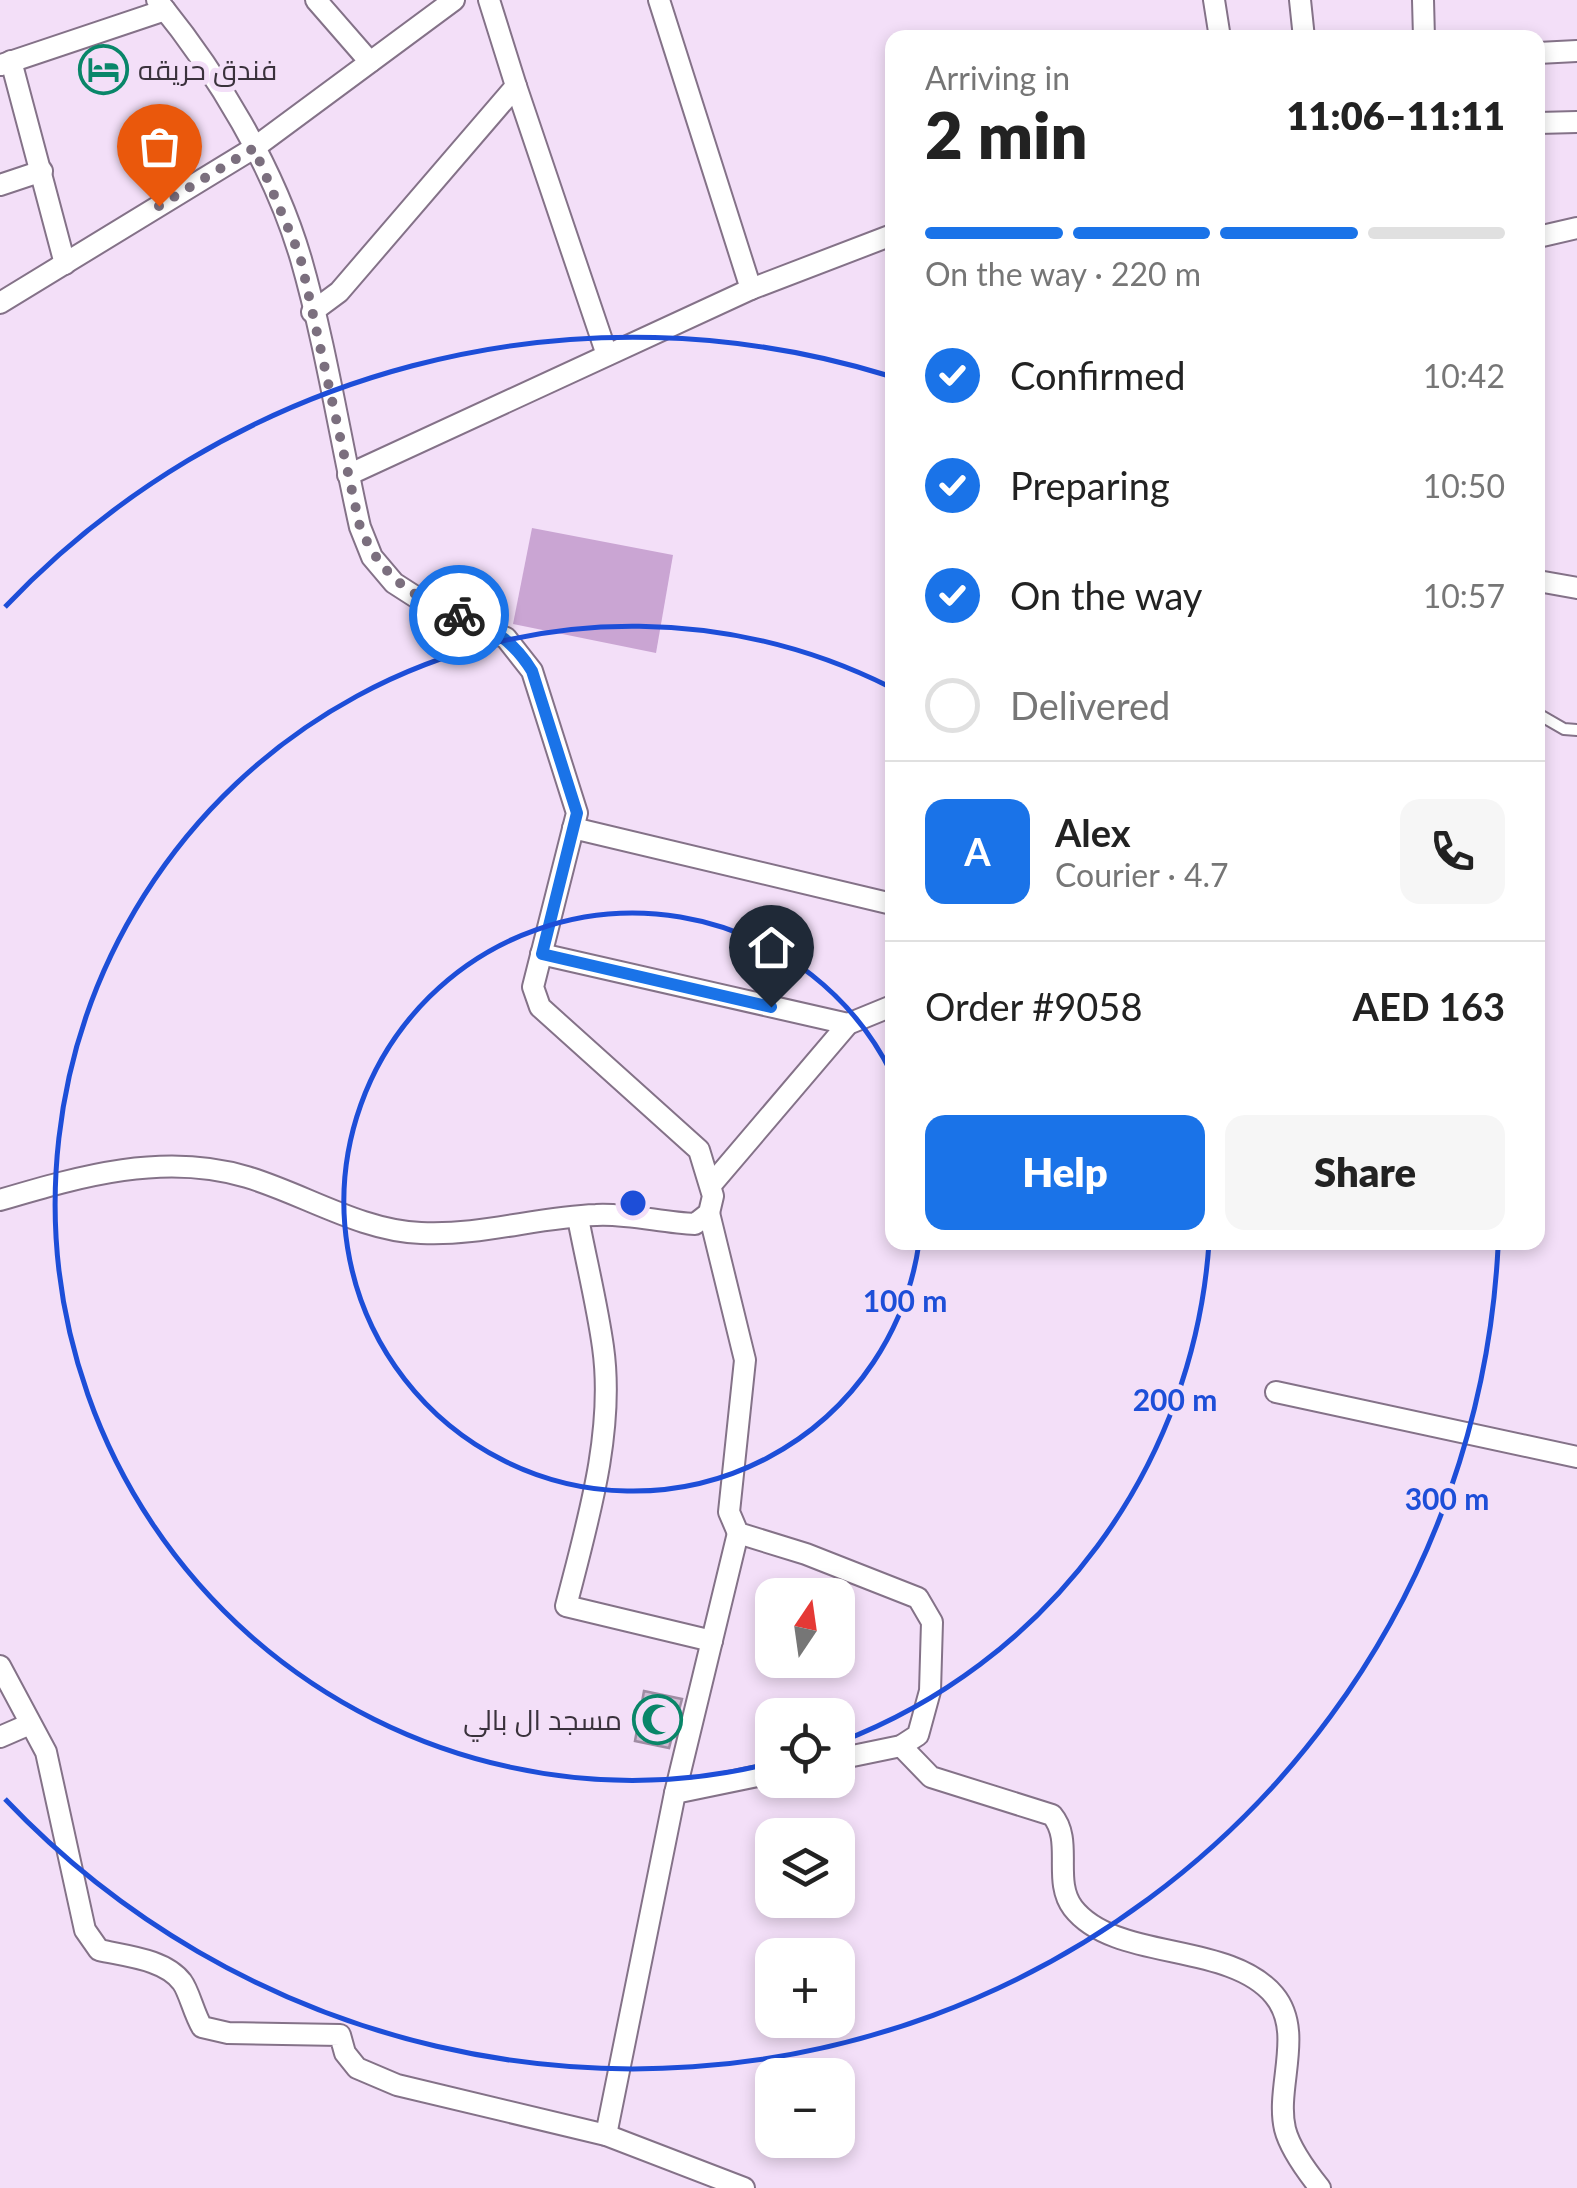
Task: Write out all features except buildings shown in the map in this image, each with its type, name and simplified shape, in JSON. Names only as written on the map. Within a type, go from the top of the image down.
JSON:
[{"type":"street","points":[[316,0],[370,62]]},
{"type":"street","points":[[0,303],[254,148],[454,0]]},
{"type":"street","points":[[489,0],[607,355]]},
{"type":"street","points":[[659,0],[750,290]]},
{"type":"street","points":[[1214,0],[1219,30]]},
{"type":"street","points":[[1300,0],[1303,30]]},
{"type":"street","points":[[1423,0],[1424,30]]},
{"type":"street","points":[[65,264],[42,170],[6,63],[161,5],[203,57],[254,148],[300,256],[366,542],[394,583],[422,601],[482,624],[523,655],[532,671],[577,813],[533,987],[540,1007],[699,1150],[711,1185],[709,1213],[745,1360],[729,1512],[738,1534],[676,1793],[606,2135]]},
{"type":"street","points":[[1545,52],[1577,51]]},
{"type":"street","points":[[312,312],[339,292],[516,86]]},
{"type":"street","points":[[1545,123],[1577,122]]},
{"type":"street","points":[[0,186],[42,170]]},
{"type":"street","points":[[1545,235],[1577,228]]},
{"type":"street","points":[[348,475],[750,290],[885,238]]},
{"type":"street","points":[[1545,582],[1577,588]]},
{"type":"street","points":[[573,828],[885,902]]},
{"type":"street","points":[[542,954],[848,1024]]},
{"type":"street","points":[[711,1185],[848,1024],[885,1009]]},
{"type":"street","points":[[0,1200],[96,1172],[188,1166],[246,1176],[367,1222],[418,1234],[478,1232],[598,1214],[695,1224],[709,1213]]},
{"type":"street","points":[[578,1218],[604,1350],[604,1418],[588,1522],[566,1606],[712,1641]]},
{"type":"street","points":[[1276,1392],[1577,1457]]},
{"type":"street","points":[[738,1534],[806,1554],[918,1598],[932,1622],[930,1690],[918,1735],[902,1746],[855,1756]]},
{"type":"street","points":[[0,1666],[46,1752],[85,1930],[99,1950],[164,1967],[184,1984],[188,2006],[202,2027],[228,2033],[340,2035],[345,2052],[357,2068],[397,2085],[606,2135],[744,2188]]},
{"type":"street","points":[[0,1737],[30,1724]]},
{"type":"street","points":[[902,1746],[931,1778],[1052,1815],[1064,1829],[1065,1890],[1073,1908],[1093,1924],[1218,1964],[1261,1982],[1277,1998],[1288,2030],[1285,2129],[1320,2188]]},
{"type":"street","points":[[676,1793],[755,1777]]},
{"type":"lane","points":[[1545,718],[1577,730]]},
{"type":"shaded area","points":[[532,528],[673,555],[656,653],[513,624]]},
{"type":"way so far","points":[[159,206],[254,148],[300,256],[360,527],[372,557],[394,583],[422,601],[459,615]]},
{"type":"place","name":"فندق حريقه","points":[[103,70]]},
{"type":"place","name":"مسجد ال بالي","points":[[657,1720]]},
{"type":"route","points":[[459,615],[506,638],[523,655],[532,671],[577,813],[542,954],[771,1007]]}]
